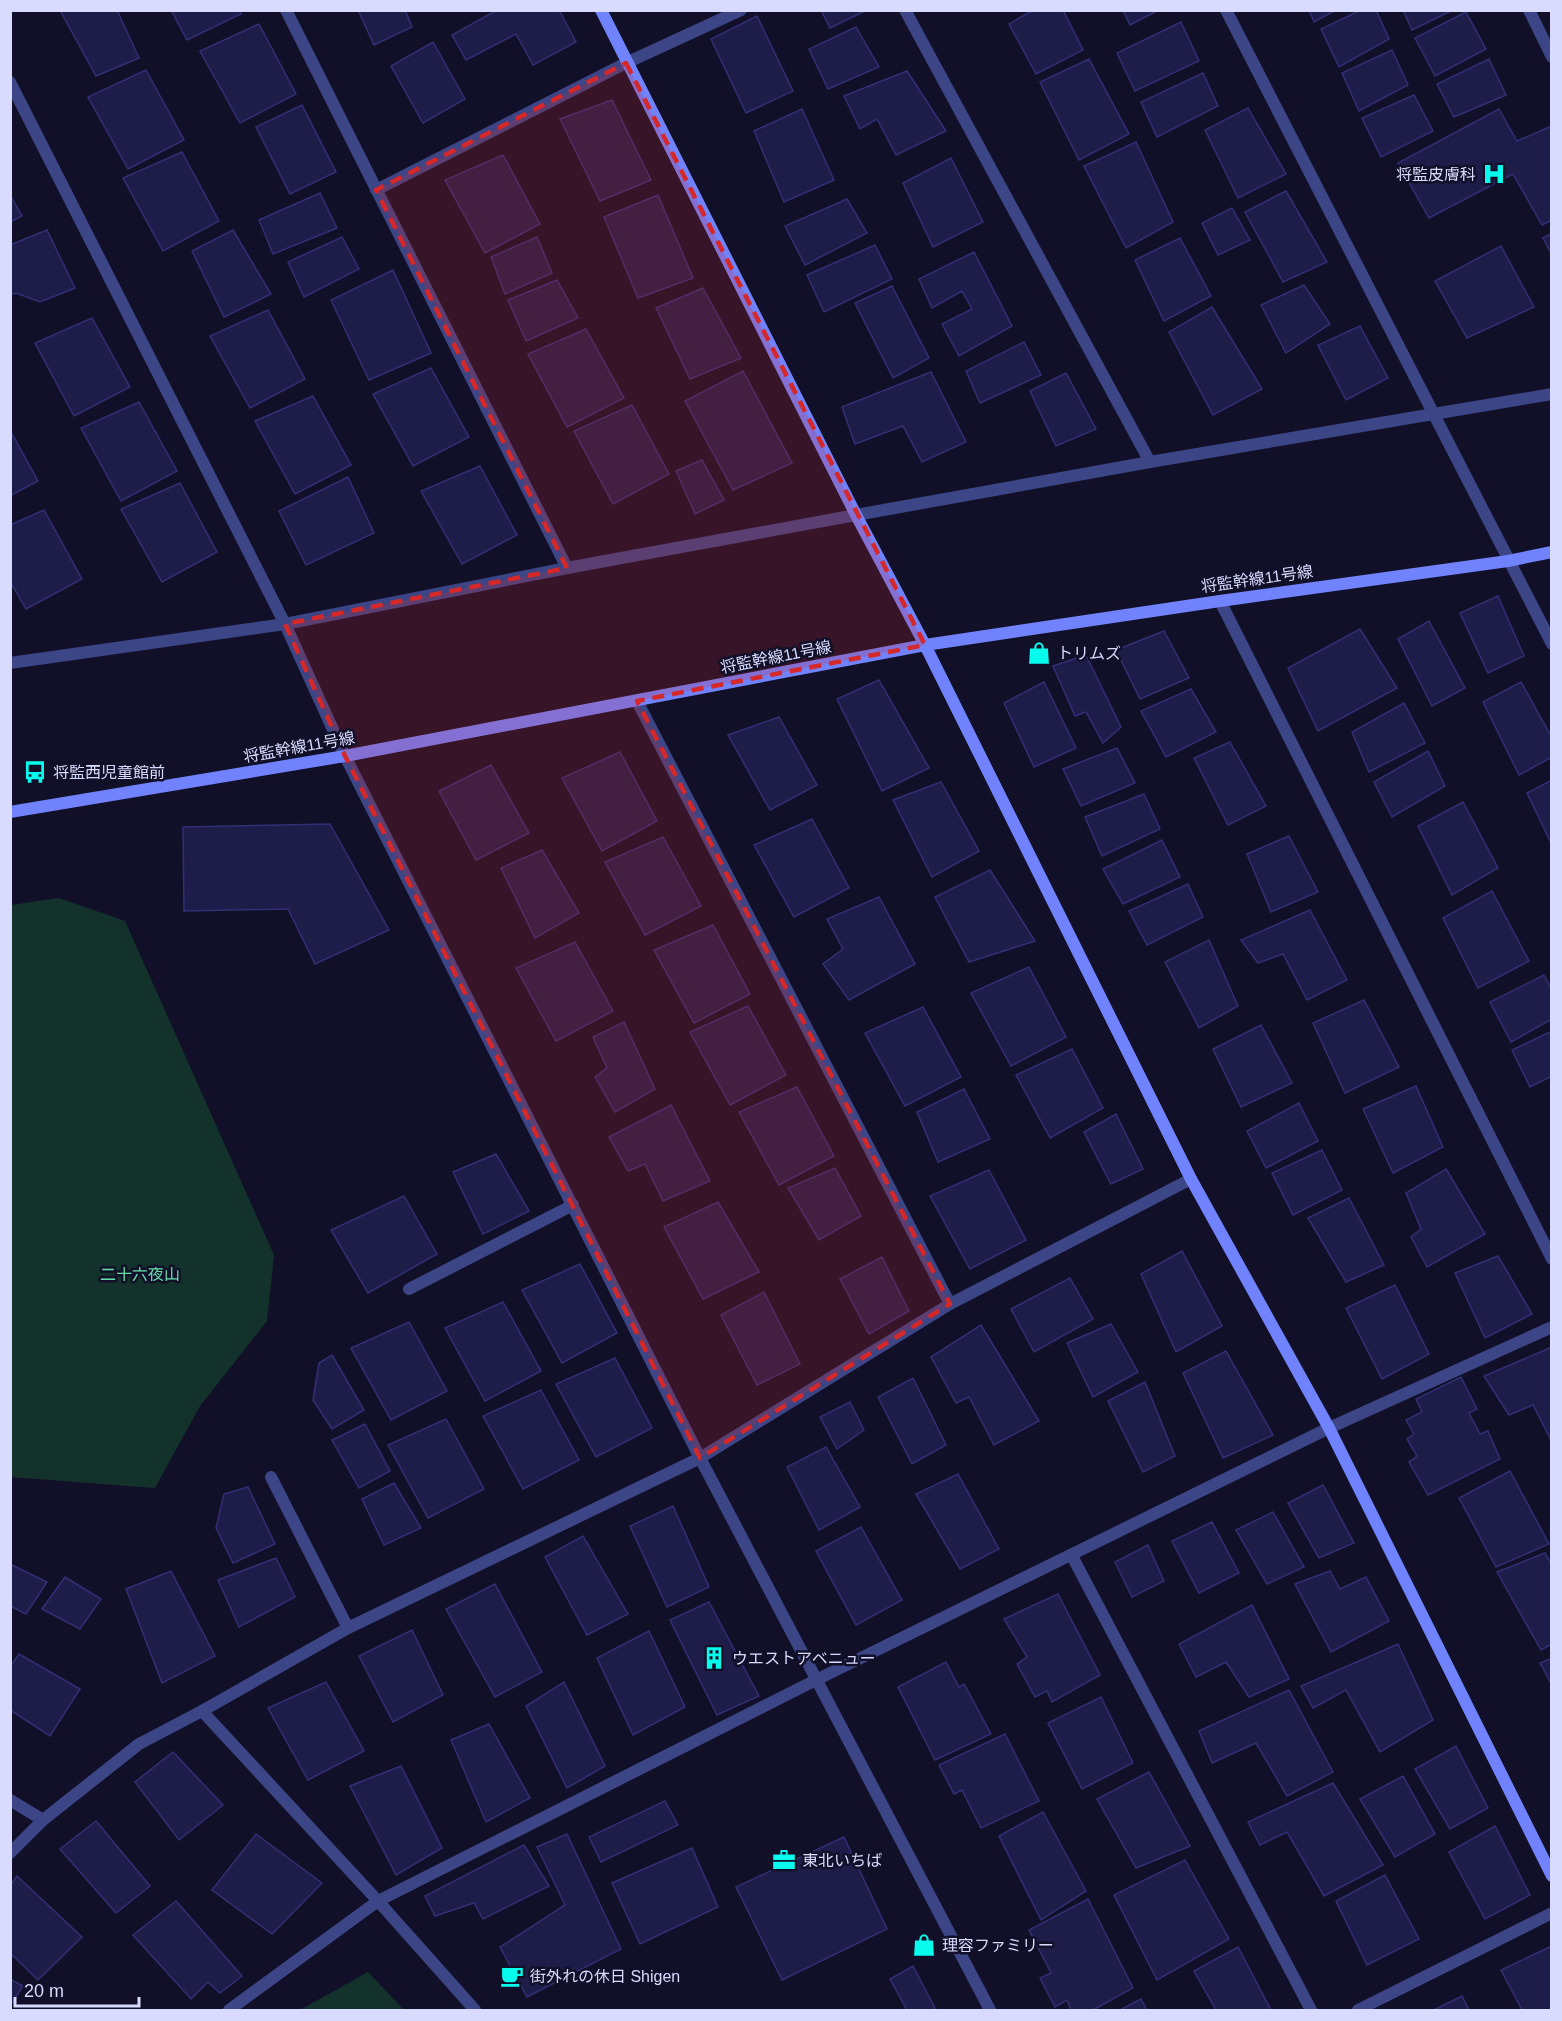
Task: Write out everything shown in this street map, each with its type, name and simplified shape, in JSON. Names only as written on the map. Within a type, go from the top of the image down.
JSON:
[{"type":"street","points":[[286,10],[567,568]]},
{"type":"street","points":[[601,10],[856,515],[925,645],[1191,1179],[1329,1428],[1551,1876]]},
{"type":"street","points":[[376,190],[626,63],[741,10]]},
{"type":"street","points":[[905,10],[1150,462]]},
{"type":"street","points":[[1226,10],[1551,644]]},
{"type":"street","points":[[1529,10],[1551,57]]},
{"type":"street","points":[[10,82],[285,624],[345,756],[700,1458],[990,2010]]},
{"type":"street","points":[[10,663],[285,624],[567,568],[856,515],[1551,394]]},
{"type":"street","name":"将監幹線11号線","points":[[10,812],[345,756],[925,645],[1508,561],[1551,552]]},
{"type":"street","points":[[1220,601],[1551,1259]]},
{"type":"street","points":[[637,700],[950,1304]]},
{"type":"street","points":[[10,1853],[43,1820],[139,1744],[348,1628],[700,1458],[950,1304],[1191,1179]]},
{"type":"street","points":[[409,1288],[573,1205]]},
{"type":"street","points":[[229,2010],[378,1901],[816,1680],[1329,1428],[1551,1327]]},
{"type":"street","points":[[271,1477],[348,1628]]},
{"type":"street","points":[[1072,1556],[1311,2010]]},
{"type":"street","points":[[202,1711],[378,1901],[475,2010]]},
{"type":"street","points":[[10,1800],[43,1820]]},
{"type":"street","points":[[1358,2010],[1551,1913]]},
{"type":"highlighted area","points":[[626,63],[925,645],[637,701],[950,1304],[700,1458],[345,756],[285,624],[567,568],[376,190]]},
{"type":"green space","name":"二十六夜山","points":[[59,898],[125,921],[274,1255],[267,1321],[200,1406],[155,1488],[11,1477],[11,905]]},
{"type":"green space","points":[[368,1972],[404,2010],[300,2010]]},
{"type":"building","points":[[64,10],[117,10],[139,58],[96,76],[61,12]]},
{"type":"building","points":[[171,10],[239,10],[241,14],[187,40]]},
{"type":"building","points":[[358,10],[405,10],[412,27],[374,45]]},
{"type":"building","points":[[497,10],[559,10],[576,42],[533,65],[516,34],[466,60],[452,35]]},
{"type":"building","points":[[821,10],[867,10],[830,28]]},
{"type":"building","points":[[1033,10],[1063,10],[1083,50],[1036,74],[1009,24]]},
{"type":"building","points":[[1123,10],[1159,10],[1130,25]]},
{"type":"building","points":[[1309,10],[1336,10],[1314,22]]},
{"type":"building","points":[[1361,10],[1376,10],[1389,39],[1339,67],[1321,29]]},
{"type":"building","points":[[1403,10],[1453,10],[1412,30]]},
{"type":"building","points":[[1466,12],[1486,49],[1435,76],[1415,38]]},
{"type":"building","points":[[757,16],[793,91],[746,113],[711,39]]},
{"type":"building","points":[[1181,22],[1199,61],[1135,91],[1117,53]]},
{"type":"building","points":[[259,24],[296,94],[240,123],[200,51]]},
{"type":"building","points":[[856,27],[879,67],[828,89],[809,49]]},
{"type":"building","points":[[433,42],[465,99],[423,123],[391,66]]},
{"type":"building","points":[[1392,50],[1408,85],[1359,111],[1342,73]]},
{"type":"building","points":[[1089,59],[1129,134],[1079,160],[1040,82]]},
{"type":"building","points":[[1489,59],[1506,95],[1454,117],[1437,84]]},
{"type":"building","points":[[146,70],[184,140],[128,169],[88,97]]},
{"type":"building","points":[[907,71],[946,131],[896,155],[877,119],[860,129],[844,96]]},
{"type":"building","points":[[1203,73],[1218,106],[1157,137],[1141,102]]},
{"type":"building","points":[[1414,95],[1433,131],[1381,157],[1362,118]]},
{"type":"building","points":[[612,100],[651,180],[600,201],[560,119]]},
{"type":"building","points":[[302,105],[336,172],[290,194],[256,127]]},
{"type":"building","points":[[1248,108],[1286,174],[1238,198],[1205,130]]},
{"type":"building","points":[[802,109],[834,180],[784,202],[754,131]]},
{"type":"building","points":[[1499,109],[1517,141],[1552,126],[1552,220],[1542,225],[1513,174],[1429,218],[1398,163]]},
{"type":"building","points":[[1136,142],[1173,222],[1126,248],[1084,166]]},
{"type":"building","points":[[182,152],[219,221],[163,251],[123,178]]},
{"type":"building","points":[[503,155],[540,224],[485,253],[445,180]]},
{"type":"building","points":[[951,158],[983,222],[933,247],[903,183]]},
{"type":"building","points":[[1286,191],[1327,262],[1283,282],[1245,212]]},
{"type":"building","points":[[320,193],[337,228],[273,254],[259,220]]},
{"type":"building","points":[[10,195],[22,216],[10,222]]},
{"type":"building","points":[[658,195],[693,278],[638,298],[604,217]]},
{"type":"building","points":[[847,199],[867,233],[805,265],[785,226]]},
{"type":"building","points":[[1232,208],[1250,240],[1218,255],[1202,223]]},
{"type":"building","points":[[47,230],[75,288],[40,302],[16,293],[10,295],[10,245]]},
{"type":"building","points":[[233,230],[271,294],[224,317],[192,251]]},
{"type":"building","points":[[1552,233],[1552,255],[1543,238]]},
{"type":"building","points":[[342,237],[359,269],[304,297],[288,262]]},
{"type":"building","points":[[537,237],[552,273],[505,294],[491,257]]},
{"type":"building","points":[[1180,238],[1211,296],[1164,321],[1135,260]]},
{"type":"building","points":[[875,245],[892,279],[824,312],[807,275]]},
{"type":"building","points":[[1501,246],[1534,307],[1467,338],[1435,281]]},
{"type":"building","points":[[974,252],[1012,326],[959,356],[942,324],[972,309],[962,291],[932,308],[919,279]]},
{"type":"building","points":[[393,270],[431,353],[369,380],[331,300]]},
{"type":"building","points":[[557,280],[578,318],[526,341],[508,300]]},
{"type":"building","points":[[1304,285],[1330,324],[1286,353],[1261,305]]},
{"type":"building","points":[[892,286],[929,358],[893,378],[855,303]]},
{"type":"building","points":[[703,288],[741,358],[690,379],[656,308]]},
{"type":"building","points":[[1212,307],[1262,389],[1213,415],[1169,332]]},
{"type":"building","points":[[268,310],[305,379],[250,408],[210,336]]},
{"type":"building","points":[[92,318],[130,387],[74,416],[35,343]]},
{"type":"building","points":[[1360,326],[1388,378],[1346,400],[1318,345]]},
{"type":"building","points":[[586,329],[624,398],[567,427],[528,354]]},
{"type":"building","points":[[1024,342],[1041,375],[980,403],[966,371]]},
{"type":"building","points":[[431,368],[469,437],[413,466],[373,394]]},
{"type":"building","points":[[743,371],[792,463],[733,490],[685,401]]},
{"type":"building","points":[[931,372],[966,442],[922,462],[903,426],[855,444],[842,407]]},
{"type":"building","points":[[1066,373],[1096,429],[1056,446],[1030,391]]},
{"type":"building","points":[[313,396],[351,465],[295,494],[255,421]]},
{"type":"building","points":[[139,402],[177,471],[121,501],[81,428]]},
{"type":"building","points":[[632,405],[669,474],[613,504],[574,431]]},
{"type":"building","points":[[10,430],[38,481],[10,496]]},
{"type":"building","points":[[702,460],[724,500],[695,514],[676,471]]},
{"type":"building","points":[[480,466],[517,535],[462,564],[421,491]]},
{"type":"building","points":[[348,477],[374,533],[306,565],[279,511]]},
{"type":"building","points":[[180,483],[217,552],[162,582],[121,509]]},
{"type":"building","points":[[44,510],[82,579],[26,609],[10,581],[10,525]]},
{"type":"building","points":[[1498,596],[1524,656],[1488,673],[1460,613]]},
{"type":"building","points":[[1429,621],[1465,688],[1432,706],[1398,639]]},
{"type":"building","points":[[1360,629],[1397,688],[1318,731],[1288,668]]},
{"type":"building","points":[[1164,631],[1189,678],[1140,699],[1116,650]]},
{"type":"building","points":[[1086,655],[1121,727],[1103,743],[1086,712],[1075,716],[1053,666]]},
{"type":"building","points":[[879,680],[929,768],[882,791],[837,699]]},
{"type":"building","points":[[1044,682],[1076,748],[1034,767],[1004,703]]},
{"type":"building","points":[[1521,682],[1552,738],[1552,757],[1519,775],[1483,702]]},
{"type":"building","points":[[1191,689],[1216,732],[1166,757],[1141,711]]},
{"type":"building","points":[[1404,703],[1425,743],[1369,772],[1352,732]]},
{"type":"building","points":[[779,717],[817,785],[770,810],[728,735]]},
{"type":"building","points":[[1230,742],[1266,806],[1228,825],[1194,758]]},
{"type":"building","points":[[1117,748],[1135,783],[1081,806],[1063,769]]},
{"type":"building","points":[[1428,751],[1445,786],[1392,817],[1374,782]]},
{"type":"building","points":[[620,752],[657,821],[602,851],[562,778]]},
{"type":"building","points":[[491,765],[529,833],[476,860],[439,791]]},
{"type":"building","points":[[1552,780],[1552,845],[1527,793]]},
{"type":"building","points":[[941,782],[979,851],[932,877],[893,800]]},
{"type":"building","points":[[1144,794],[1160,829],[1102,856],[1085,817]]},
{"type":"building","points":[[1463,802],[1498,868],[1452,895],[1418,826]]},
{"type":"building","points":[[812,819],[849,888],[794,917],[754,845]]},
{"type":"building","points":[[330,824],[389,930],[315,964],[288,909],[184,911],[183,827]]},
{"type":"building","points":[[1289,836],[1318,892],[1271,912],[1247,854]]},
{"type":"building","points":[[663,837],[701,906],[645,935],[605,862]]},
{"type":"building","points":[[1162,840],[1180,877],[1123,904],[1103,869]]},
{"type":"building","points":[[542,850],[579,913],[535,938],[501,868]]},
{"type":"building","points":[[990,870],[1035,941],[969,962],[935,897]]},
{"type":"building","points":[[1188,884],[1203,917],[1147,945],[1129,911]]},
{"type":"building","points":[[1492,891],[1529,961],[1478,988],[1443,918]]},
{"type":"building","points":[[879,897],[915,964],[849,1000],[823,964],[843,949],[827,919]]},
{"type":"building","points":[[1310,910],[1347,980],[1307,1000],[1283,954],[1258,963],[1241,940]]},
{"type":"building","points":[[713,925],[750,994],[694,1023],[654,950]]},
{"type":"building","points":[[1209,940],[1238,1006],[1199,1028],[1165,962]]},
{"type":"building","points":[[575,942],[613,1011],[556,1041],[516,968]]},
{"type":"building","points":[[1029,967],[1066,1037],[1011,1066],[971,993]]},
{"type":"building","points":[[1544,975],[1552,990],[1552,1019],[1511,1042],[1490,1002]]},
{"type":"building","points":[[1364,1000],[1399,1067],[1345,1093],[1313,1023]]},
{"type":"building","points":[[748,1006],[786,1075],[730,1105],[690,1032]]},
{"type":"building","points":[[923,1007],[961,1077],[905,1106],[865,1033]]},
{"type":"building","points":[[624,1022],[655,1089],[615,1112],[595,1077],[607,1068],[593,1037]]},
{"type":"building","points":[[1261,1025],[1292,1083],[1241,1107],[1213,1049]]},
{"type":"building","points":[[1552,1031],[1552,1076],[1530,1087],[1512,1050]]},
{"type":"building","points":[[1072,1049],[1103,1108],[1050,1138],[1016,1075]]},
{"type":"building","points":[[1416,1086],[1443,1147],[1393,1173],[1363,1109]]},
{"type":"building","points":[[797,1087],[834,1156],[779,1185],[739,1112]]},
{"type":"building","points":[[964,1089],[990,1139],[938,1162],[917,1112]]},
{"type":"building","points":[[1299,1103],[1318,1141],[1266,1168],[1247,1131]]},
{"type":"building","points":[[671,1105],[710,1181],[663,1201],[645,1164],[628,1171],[609,1137]]},
{"type":"building","points":[[1116,1114],[1143,1169],[1111,1184],[1084,1132]]},
{"type":"building","points":[[1322,1150],[1342,1190],[1293,1215],[1272,1173]]},
{"type":"building","points":[[496,1154],[529,1211],[483,1234],[453,1172]]},
{"type":"building","points":[[835,1168],[861,1216],[819,1240],[788,1188]]},
{"type":"building","points":[[1446,1169],[1485,1234],[1427,1267],[1411,1237],[1421,1229],[1406,1193]]},
{"type":"building","points":[[989,1170],[1026,1240],[970,1269],[930,1196]]},
{"type":"building","points":[[404,1196],[437,1254],[368,1293],[331,1230]]},
{"type":"building","points":[[1349,1198],[1384,1265],[1346,1282],[1308,1218]]},
{"type":"building","points":[[718,1202],[759,1272],[703,1299],[664,1227]]},
{"type":"building","points":[[1182,1251],[1222,1326],[1176,1352],[1141,1274]]},
{"type":"building","points":[[1498,1256],[1532,1314],[1485,1338],[1455,1273]]},
{"type":"building","points":[[882,1257],[909,1311],[869,1334],[840,1279]]},
{"type":"building","points":[[580,1264],[617,1333],[562,1363],[522,1290]]},
{"type":"building","points":[[1070,1278],[1093,1319],[1034,1352],[1011,1309]]},
{"type":"building","points":[[1395,1285],[1429,1354],[1382,1379],[1346,1308]]},
{"type":"building","points":[[764,1292],[800,1364],[757,1385],[721,1315]]},
{"type":"building","points":[[503,1302],[541,1371],[485,1401],[445,1328]]},
{"type":"building","points":[[409,1322],[447,1391],[391,1420],[351,1348]]},
{"type":"building","points":[[1111,1324],[1138,1372],[1093,1397],[1067,1343]]},
{"type":"building","points":[[981,1325],[1039,1421],[994,1445],[969,1397],[956,1403],[931,1357]]},
{"type":"building","points":[[1552,1347],[1551,1440],[1533,1405],[1509,1415],[1484,1376]]},
{"type":"building","points":[[1226,1351],[1273,1435],[1223,1458],[1183,1373]]},
{"type":"building","points":[[332,1355],[364,1410],[332,1429],[313,1400],[319,1363]]},
{"type":"building","points":[[615,1358],[652,1428],[596,1457],[556,1384]]},
{"type":"building","points":[[1461,1377],[1477,1409],[1469,1413],[1480,1434],[1488,1431],[1500,1459],[1428,1495],[1409,1462],[1417,1456],[1407,1439],[1414,1434],[1406,1420],[1422,1412],[1416,1399]]},
{"type":"building","points":[[913,1378],[946,1445],[912,1464],[878,1397]]},
{"type":"building","points":[[1145,1382],[1175,1456],[1143,1472],[1108,1401]]},
{"type":"building","points":[[541,1390],[579,1460],[523,1489],[483,1416]]},
{"type":"building","points":[[850,1402],[864,1430],[837,1449],[820,1417]]},
{"type":"building","points":[[446,1419],[484,1489],[428,1518],[388,1445]]},
{"type":"building","points":[[365,1424],[390,1471],[359,1488],[332,1440]]},
{"type":"building","points":[[826,1447],[860,1507],[819,1530],[787,1467]]},
{"type":"building","points":[[1510,1471],[1549,1544],[1496,1567],[1459,1498]]},
{"type":"building","points":[[958,1474],[999,1549],[960,1569],[916,1494]]},
{"type":"building","points":[[394,1483],[421,1528],[384,1545],[362,1499]]},
{"type":"building","points":[[1323,1485],[1354,1543],[1319,1558],[1288,1503]]},
{"type":"building","points":[[248,1487],[275,1544],[233,1563],[216,1528],[224,1494]]},
{"type":"building","points":[[673,1506],[709,1587],[667,1607],[630,1526]]},
{"type":"building","points":[[1273,1512],[1304,1567],[1267,1584],[1236,1530]]},
{"type":"building","points":[[1212,1522],[1239,1573],[1199,1593],[1172,1541]]},
{"type":"building","points":[[861,1527],[902,1600],[856,1625],[816,1551]]},
{"type":"building","points":[[583,1536],[628,1614],[587,1635],[545,1557]]},
{"type":"building","points":[[1148,1545],[1164,1581],[1132,1597],[1115,1562]]},
{"type":"building","points":[[1545,1553],[1552,1565],[1552,1644],[1541,1650],[1497,1572]]},
{"type":"building","points":[[276,1558],[295,1597],[239,1627],[218,1580]]},
{"type":"building","points":[[10,1564],[47,1582],[26,1614],[10,1606]]},
{"type":"building","points":[[171,1571],[215,1656],[162,1683],[126,1589]]},
{"type":"building","points":[[1330,1571],[1340,1589],[1366,1577],[1389,1621],[1331,1652],[1295,1584]]},
{"type":"building","points":[[65,1577],[101,1599],[80,1629],[42,1609]]},
{"type":"building","points":[[495,1584],[542,1672],[495,1697],[446,1609]]},
{"type":"building","points":[[1058,1594],[1100,1675],[1052,1702],[1047,1691],[1035,1697],[1017,1664],[1027,1657],[1004,1619]]},
{"type":"building","name":"ウエストアベニュー","points":[[709,1602],[759,1696],[717,1715],[670,1620]]},
{"type":"building","points":[[1252,1605],[1289,1679],[1249,1697],[1226,1662],[1196,1677],[1179,1644]]},
{"type":"building","points":[[412,1630],[443,1695],[393,1722],[359,1656]]},
{"type":"building","points":[[649,1631],[685,1707],[633,1735],[597,1658]]},
{"type":"building","points":[[1398,1644],[1433,1720],[1380,1752],[1346,1690],[1313,1708],[1301,1686]]},
{"type":"building","points":[[19,1654],[80,1689],[50,1736],[10,1710],[10,1667]]},
{"type":"building","points":[[1552,1658],[1552,1685],[1540,1663]]},
{"type":"building","points":[[946,1662],[959,1687],[964,1684],[991,1734],[935,1760],[898,1687]]},
{"type":"building","points":[[326,1682],[364,1751],[308,1780],[268,1708]]},
{"type":"building","points":[[564,1682],[605,1766],[567,1788],[526,1706]]},
{"type":"building","points":[[1289,1690],[1333,1772],[1287,1796],[1256,1743],[1212,1763],[1199,1731]]},
{"type":"building","points":[[1101,1697],[1133,1763],[1082,1789],[1048,1723]]},
{"type":"building","points":[[489,1724],[530,1798],[486,1822],[451,1740]]},
{"type":"building","points":[[1005,1734],[1039,1801],[981,1828],[962,1790],[954,1794],[939,1765]]},
{"type":"building","points":[[1456,1746],[1488,1808],[1450,1829],[1415,1769]]},
{"type":"building","points":[[173,1752],[223,1805],[179,1840],[135,1782]]},
{"type":"building","points":[[401,1766],[442,1848],[396,1875],[350,1786]]},
{"type":"building","points":[[1149,1772],[1190,1846],[1136,1868],[1097,1799]]},
{"type":"building","points":[[1403,1776],[1435,1834],[1395,1857],[1360,1799]]},
{"type":"building","points":[[1333,1783],[1383,1865],[1324,1896],[1287,1832],[1260,1845],[1248,1822]]},
{"type":"building","points":[[665,1801],[678,1825],[601,1862],[589,1837]]},
{"type":"building","points":[[1043,1812],[1086,1891],[1041,1920],[999,1836]]},
{"type":"building","points":[[96,1821],[150,1886],[116,1913],[60,1849]]},
{"type":"building","points":[[1495,1826],[1530,1895],[1485,1919],[1449,1852]]},
{"type":"building","points":[[256,1834],[322,1883],[272,1934],[212,1890]]},
{"type":"building","points":[[567,1834],[621,1949],[527,1997],[500,1947],[565,1905],[537,1847]]},
{"type":"building","points":[[844,1837],[887,1929],[782,1980],[736,1887]]},
{"type":"building","points":[[524,1845],[549,1886],[483,1919],[474,1903],[435,1916],[425,1896]]},
{"type":"building","points":[[692,1848],[718,1907],[640,1944],[612,1883]]},
{"type":"building","points":[[1185,1860],[1229,1939],[1157,1980],[1114,1895]]},
{"type":"building","points":[[1385,1875],[1419,1939],[1367,1965],[1336,1901]]},
{"type":"building","points":[[17,1876],[82,1937],[38,1980],[10,1953],[10,1886]]},
{"type":"building","points":[[1088,1899],[1133,1988],[1093,2010],[1071,2010],[1067,2000],[1055,2007],[1040,1978],[1051,1973],[1029,1930]]},
{"type":"building","points":[[176,1901],[242,1976],[220,1993],[208,1982],[191,1999],[133,1935]]},
{"type":"building","points":[[1552,1946],[1552,2010],[1522,2010],[1501,1970]]},
{"type":"building","points":[[1238,1947],[1271,2010],[1216,2010],[1194,1971]]},
{"type":"building","points":[[913,1966],[936,2010],[907,2010],[890,1979]]},
{"type":"building","points":[[10,1979],[23,1986],[10,2006]]},
{"type":"building","points":[[1462,1996],[1469,2010],[1434,2010]]},
{"type":"building","points":[[1141,1999],[1147,2010],[1120,2010]]},
{"type":"place","name":"将監皮膚科","points":[[1494,174]]},
{"type":"place","name":"トリムズ","points":[[1039,653]]},
{"type":"place","name":"将監西児童館前","points":[[35,772]]},
{"type":"place","name":"ウエストアベニュー","points":[[714,1658]]},
{"type":"place","name":"東北いちば","points":[[784,1860]]},
{"type":"place","name":"理容ファミリー","points":[[924,1945]]},
{"type":"place","name":"街外れの休日 Shigen","points":[[512,1976]]}]
